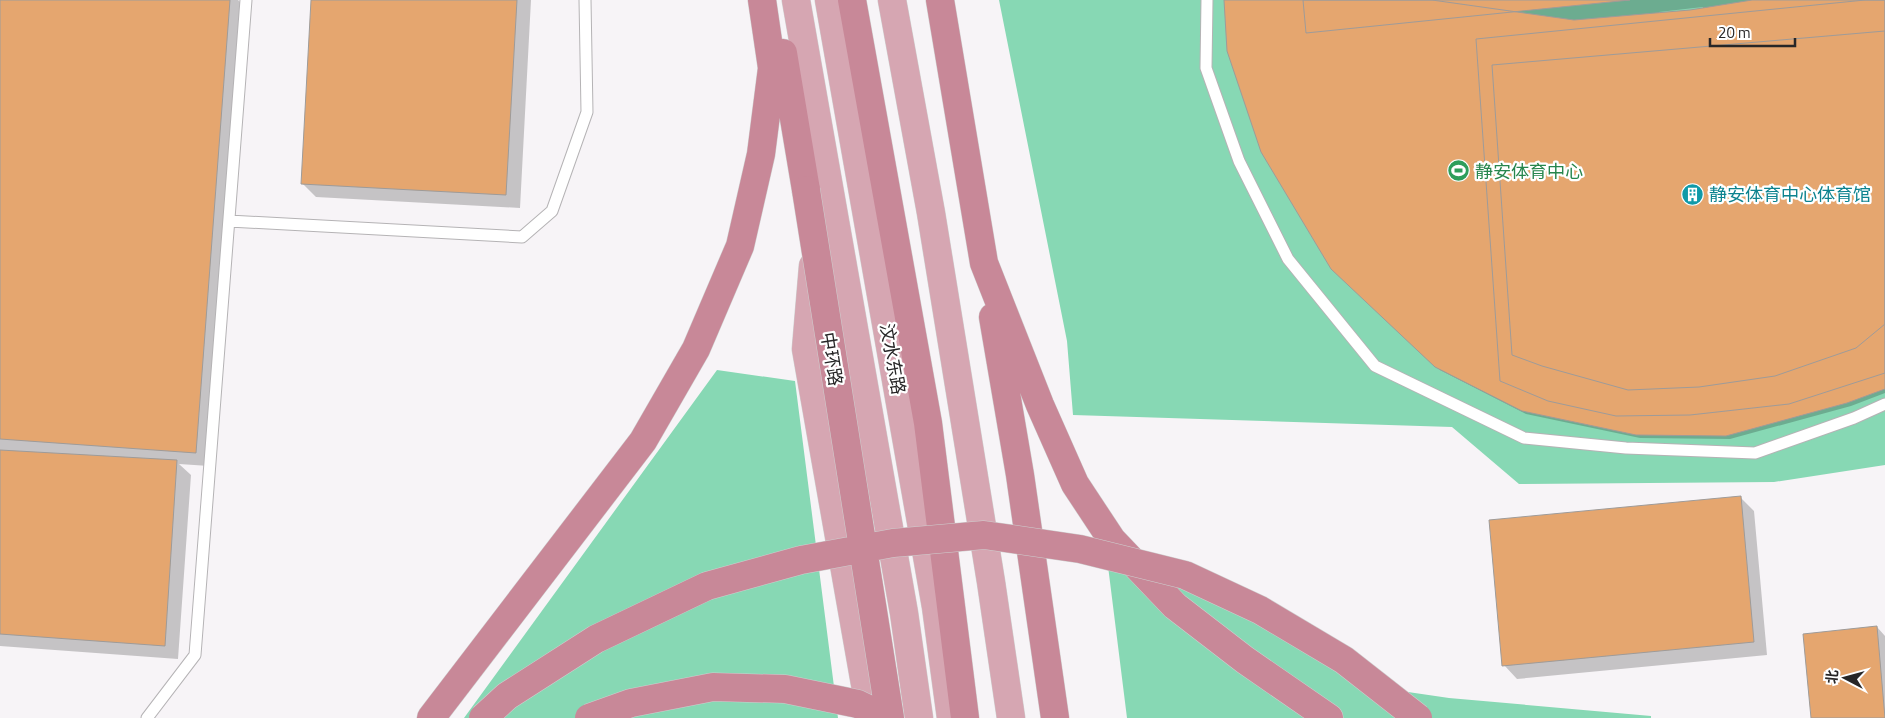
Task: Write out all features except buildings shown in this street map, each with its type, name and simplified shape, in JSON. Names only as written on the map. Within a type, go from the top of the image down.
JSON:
[{"type":"highway","points":[[431,718],[643,441],[696,349],[740,246],[761,154],[772,68],[762,0]]},
{"type":"highway","name":"中环路","points":[[774,0],[888,718]]},
{"type":"highway","points":[[852,0],[928,423],[965,718]]},
{"type":"highway","points":[[940,0],[1020,475],[1055,718]]},
{"type":"highway","points":[[984,263],[1040,405],[1075,484],[1112,540],[1175,606],[1245,660],[1329,718]]},
{"type":"highway","points":[[483,718],[507,696],[596,638],[707,586],[810,558],[893,543],[984,535],[1080,549],[1185,574],[1260,610],[1344,660],[1418,718]]},
{"type":"highway","points":[[589,718],[631,703],[713,687],[785,689],[858,704],[888,718]]},
{"type":"main road","name":"汶水东路","points":[[796,0],[904,613],[919,718]]},
{"type":"main road","name":"汶水东路","points":[[829,0],[936,607],[951,718]]},
{"type":"main road","points":[[892,0],[931,213],[991,582],[1011,718]]},
{"type":"main road","name":"汶水东路","points":[[823,157],[806,350],[871,718]]},
{"type":"lane","points":[[147,718],[195,655],[246,0]]},
{"type":"lane","points":[[229,221],[522,237],[552,211],[587,112],[585,0]]},
{"type":"lane","points":[[1207,0],[1206,68],[1239,162],[1288,259],[1375,366],[1524,438],[1626,448],[1754,453],[1854,418],[1885,404]]},
{"type":"green space","name":"静安体育中心","points":[[999,0],[1885,0],[1885,465],[1774,482],[1519,484],[1452,427],[1073,415],[1067,341]]},
{"type":"green space","points":[[717,370],[795,381],[838,718],[464,718]]},
{"type":"green space","points":[[1107,558],[1257,619],[1367,686],[1449,698],[1651,716],[1651,718],[1127,718]]},
{"type":"place","name":"静安体育中心","points":[[1459,171]]},
{"type":"place","name":"静安体育中心体育馆","points":[[1693,194]]}]
